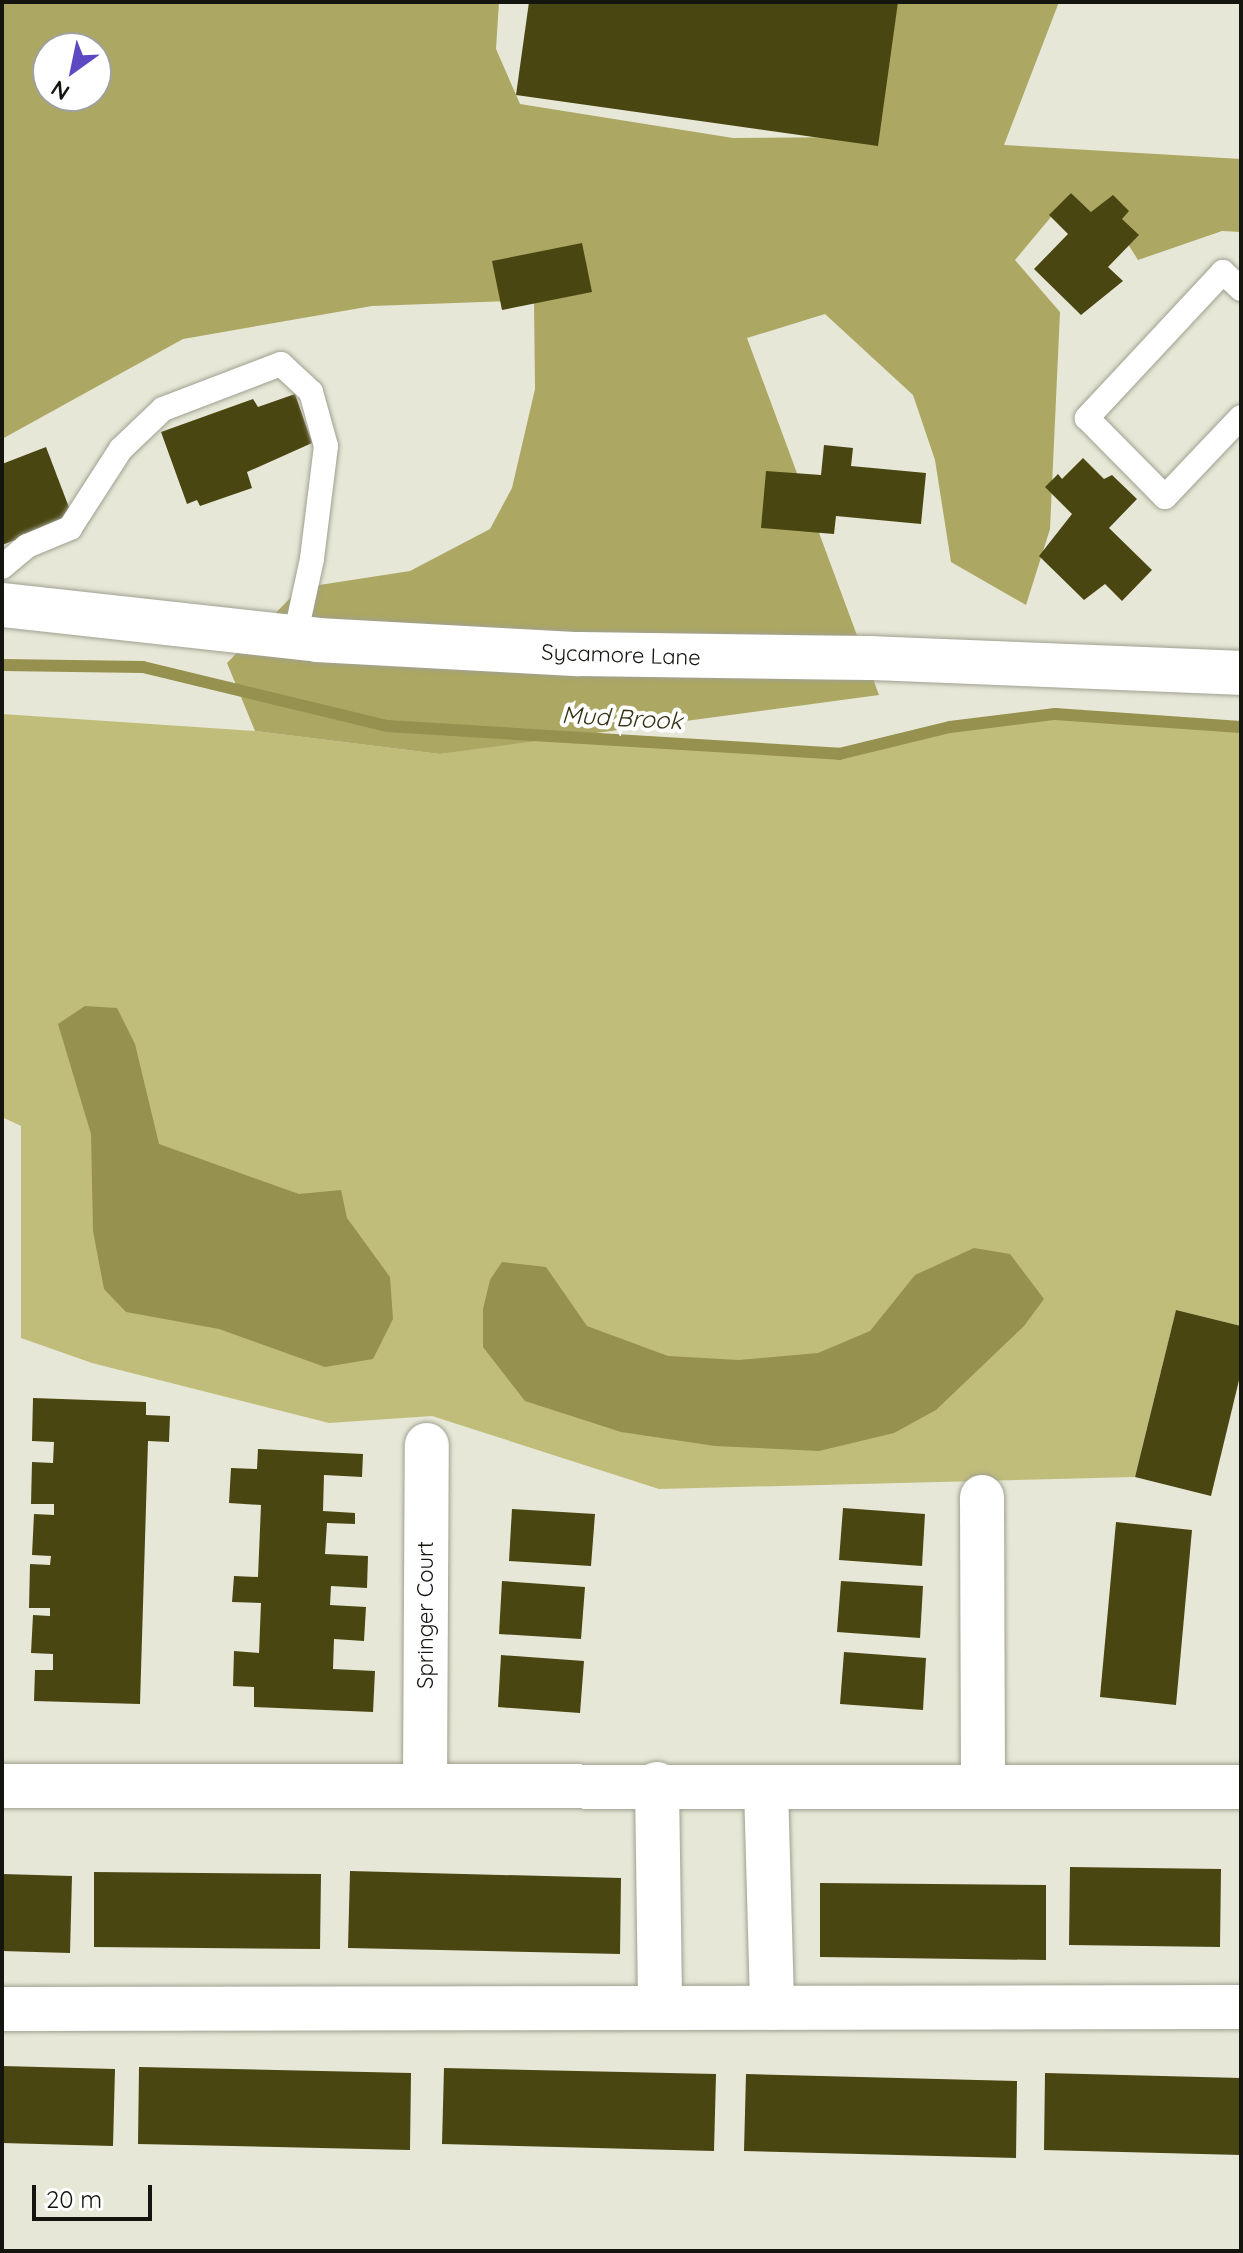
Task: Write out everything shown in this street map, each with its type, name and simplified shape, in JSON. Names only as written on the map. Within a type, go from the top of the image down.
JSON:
[{"type":"street","name":"Sycamore Lane","points":[[2,605],[295,637],[579,654],[871,658],[1241,673]]},
{"type":"street","name":"Springer Court","points":[[425,1785],[427,1445]]},
{"type":"street","points":[[982,1497],[983,1787]]},
{"type":"street","points":[[657,1784],[660,2008]]},
{"type":"street","points":[[2,1786],[657,1784],[766,1787],[1241,1787]]},
{"type":"street","points":[[766,1787],[772,2008]]},
{"type":"street","points":[[2,2009],[1241,2007]]},
{"type":"lane","points":[[1241,289],[1223,272],[1087,418],[1165,497],[1241,417]]},
{"type":"lane","points":[[2,567],[27,546],[70,528],[121,449],[163,409],[281,364],[311,392],[326,446],[312,559],[295,637]]},
{"type":"shaded area","points":[[2,2],[499,2],[496,49],[520,104],[733,138],[868,137],[890,2],[1059,2],[1004,145],[1241,159],[1241,232],[1222,231],[1138,260],[1109,214],[1091,212],[1071,193],[1015,260],[1060,312],[1050,529],[1026,605],[951,562],[935,460],[913,395],[825,314],[747,338],[879,695],[440,754],[255,731],[227,663],[300,588],[410,571],[490,529],[512,488],[535,389],[534,300],[372,306],[183,339],[2,439]]},
{"type":"shaded area","points":[[2,714],[255,731],[440,754],[556,737],[839,754],[950,727],[1055,714],[1241,727],[1241,1326],[1176,1310],[1135,1477],[659,1489],[432,1416],[329,1423],[92,1363],[21,1338],[21,1126],[2,1117]]},
{"type":"shaded area","points":[[85,1006],[117,1008],[135,1044],[159,1144],[299,1194],[341,1190],[347,1218],[390,1277],[393,1319],[373,1359],[325,1367],[219,1329],[126,1312],[104,1289],[93,1231],[91,1134],[58,1024]]},
{"type":"shaded area","points":[[974,1248],[1010,1254],[1044,1299],[1024,1326],[936,1410],[894,1433],[819,1451],[715,1446],[621,1432],[525,1401],[483,1347],[483,1309],[490,1280],[502,1262],[546,1267],[587,1326],[668,1356],[739,1360],[818,1353],[870,1331],[915,1275]]},
{"type":"building","points":[[529,2],[898,2],[878,146],[516,95]]},
{"type":"building","points":[[1071,193],[1091,212],[1113,195],[1129,211],[1122,219],[1139,235],[1108,267],[1123,281],[1081,315],[1034,269],[1068,234],[1049,215]]},
{"type":"building","points":[[582,243],[592,292],[502,310],[492,261]]},
{"type":"building","points":[[295,394],[312,443],[247,472],[252,488],[200,506],[197,500],[187,504],[161,432],[253,399],[258,407]]},
{"type":"building","points":[[824,445],[853,448],[851,466],[926,473],[921,524],[836,516],[834,534],[761,528],[766,471],[821,475]]},
{"type":"building","points":[[46,447],[73,518],[2,545],[2,464]]},
{"type":"building","points":[[1083,458],[1104,479],[1112,475],[1137,499],[1109,528],[1152,570],[1122,601],[1105,584],[1084,600],[1039,556],[1072,514],[1045,487],[1058,474],[1062,479]]},
{"type":"building","points":[[1176,1310],[1241,1326],[1241,1372],[1211,1496],[1135,1477]]},
{"type":"building","points":[[33,1398],[146,1402],[146,1415],[170,1416],[169,1442],[148,1441],[140,1704],[34,1701],[35,1670],[53,1670],[53,1654],[31,1653],[33,1615],[50,1616],[50,1608],[29,1608],[30,1564],[50,1565],[51,1556],[32,1555],[34,1514],[54,1515],[54,1504],[31,1504],[32,1462],[53,1463],[54,1442],[32,1441]]},
{"type":"building","points":[[258,1449],[363,1454],[362,1477],[324,1475],[323,1511],[355,1513],[355,1524],[327,1523],[325,1554],[368,1556],[367,1588],[331,1586],[330,1605],[366,1607],[364,1641],[334,1639],[333,1669],[375,1671],[373,1712],[254,1707],[254,1687],[233,1686],[234,1651],[259,1653],[261,1603],[232,1602],[234,1576],[258,1577],[261,1505],[229,1503],[231,1468],[257,1469]]},
{"type":"building","points":[[843,1508],[925,1514],[922,1566],[839,1560]]},
{"type":"building","points":[[512,1509],[595,1514],[591,1566],[509,1561]]},
{"type":"building","points":[[1116,1522],[1192,1530],[1176,1705],[1100,1697]]},
{"type":"building","points":[[502,1581],[585,1587],[581,1639],[499,1634]]},
{"type":"building","points":[[841,1581],[923,1586],[920,1638],[837,1632]]},
{"type":"building","points":[[844,1652],[926,1658],[923,1710],[840,1704]]},
{"type":"building","points":[[501,1655],[584,1661],[580,1713],[498,1707]]},
{"type":"building","points":[[1070,1867],[1221,1869],[1220,1947],[1069,1945]]},
{"type":"building","points":[[350,1871],[621,1878],[620,1954],[348,1948]]},
{"type":"building","points":[[94,1872],[321,1874],[320,1949],[94,1947]]},
{"type":"building","points":[[2,1874],[72,1876],[70,1953],[2,1951]]},
{"type":"building","points":[[820,1883],[1046,1885],[1046,1960],[820,1957]]},
{"type":"building","points":[[2,2066],[115,2069],[113,2146],[2,2143]]},
{"type":"building","points":[[139,2067],[411,2073],[410,2150],[138,2144]]},
{"type":"building","points":[[444,2068],[716,2074],[714,2151],[442,2144]]},
{"type":"building","points":[[1045,2073],[1241,2078],[1241,2155],[1044,2150]]},
{"type":"building","points":[[746,2074],[1017,2081],[1016,2158],[744,2151]]},
{"type":"waterway","name":"Mud Brook","points":[[2,665],[143,667],[387,726],[839,754],[950,727],[1055,714],[1241,727]]}]
